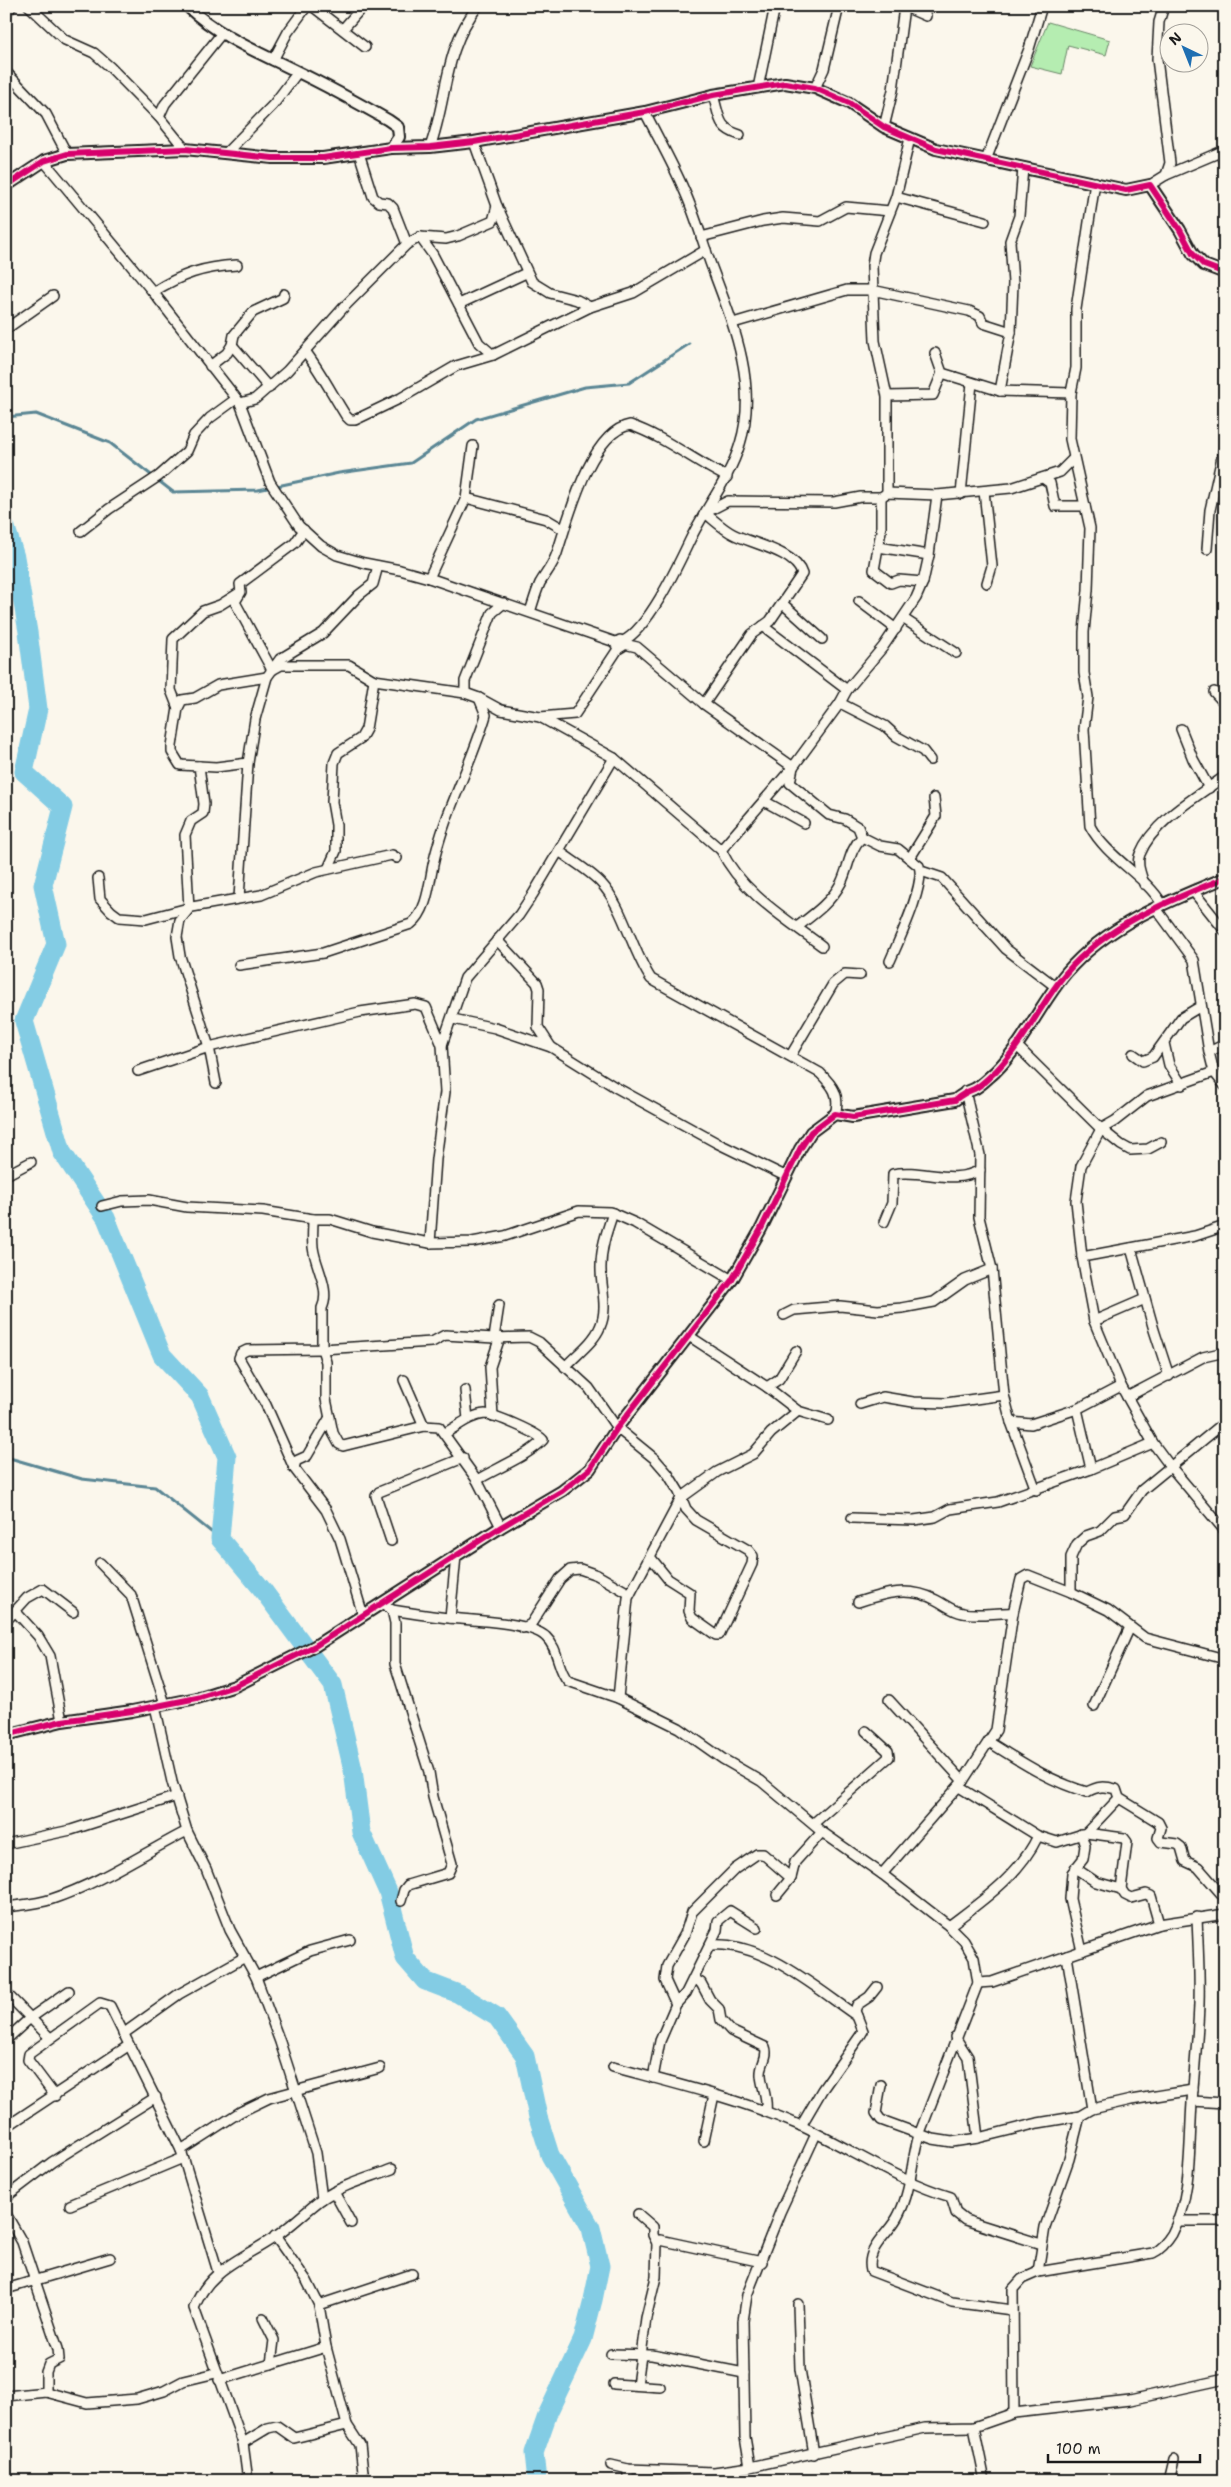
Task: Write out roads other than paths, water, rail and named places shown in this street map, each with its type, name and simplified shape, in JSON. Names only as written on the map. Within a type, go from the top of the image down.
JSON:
[{"type":"street","points":[[6,12],[12,6]]},
{"type":"street","points":[[29,6],[65,40],[100,57],[159,117],[185,149]]},
{"type":"street","points":[[187,6],[199,18],[222,33],[398,127],[399,137],[391,148]]},
{"type":"street","points":[[273,60],[288,32],[307,6]]},
{"type":"street","points":[[312,6],[365,47]]},
{"type":"street","points":[[343,29],[363,6]]},
{"type":"street","points":[[430,148],[439,122],[445,82],[457,37],[478,6]]},
{"type":"street","points":[[758,88],[775,6]]},
{"type":"street","points":[[815,88],[824,69],[839,6]]},
{"type":"street","points":[[884,127],[893,90],[904,6],[926,16]]},
{"type":"street","points":[[986,160],[1029,50],[1042,6]]},
{"type":"street","points":[[1164,6],[1159,22],[1157,59],[1170,163],[1166,175]]},
{"type":"street","points":[[159,117],[165,104],[222,33]]},
{"type":"street","points":[[6,72],[19,82],[46,114],[67,154]]},
{"type":"street","points":[[226,153],[273,105],[298,72]]},
{"type":"street","points":[[6,186],[44,161],[67,154],[185,149],[273,158],[323,158],[391,148],[430,148],[645,112],[713,95],[785,83],[815,88],[849,104],[884,127],[936,149],[1126,190],[1150,185],[1166,175],[1222,151],[1225,163]]},
{"type":"street","points":[[713,95],[723,127],[740,135]]},
{"type":"street","points":[[248,763],[216,767],[180,765],[172,752],[178,708],[182,700],[195,698],[218,685],[270,673],[281,665],[349,665],[374,680],[465,693],[501,710],[540,717],[574,714],[620,644],[644,622],[674,574],[726,477],[740,444],[745,421],[746,384],[733,323],[685,190],[645,112]]},
{"type":"street","points":[[910,138],[896,197],[874,253],[872,290],[875,341],[887,396],[884,495],[881,531],[874,570],[883,579],[891,583],[899,580],[923,582]]},
{"type":"street","points":[[474,142],[497,206],[526,273],[532,282],[541,288],[577,300],[590,307]]},
{"type":"street","points":[[359,153],[373,197],[379,202],[388,203],[393,208],[407,244]]},
{"type":"street","points":[[44,161],[153,292],[238,401],[270,482],[283,505],[304,530],[321,546],[337,555],[429,578],[620,644],[637,647],[704,704],[793,766]]},
{"type":"street","points":[[1000,391],[1011,332],[1013,283],[1010,241],[1019,216],[1023,168]]},
{"type":"street","points":[[1095,182],[1076,309],[1076,368],[1070,393],[1070,439],[1090,528],[1088,590],[1084,632],[1084,673],[1088,697],[1084,729],[1090,826],[1097,839],[1144,885],[1154,891],[1158,905],[1194,960],[1208,1052],[1214,1072],[1225,1086]]},
{"type":"street","points":[[1150,185],[1180,230],[1193,254],[1204,265],[1225,273]]},
{"type":"street","points":[[896,197],[984,221]]},
{"type":"street","points":[[81,531],[109,509],[159,476],[186,451],[194,435],[210,418],[238,401],[255,400],[269,388],[344,307],[407,244],[420,237],[446,239],[466,233],[494,221],[497,206]]},
{"type":"street","points":[[701,237],[763,221],[783,218],[820,221],[846,207],[865,207],[890,211]]},
{"type":"street","points":[[420,237],[433,254],[479,343],[493,355]]},
{"type":"street","points":[[305,351],[322,373],[327,386],[346,416],[350,420],[355,420],[401,398],[456,366],[493,355],[590,307],[633,293],[706,250]]},
{"type":"street","points":[[153,292],[187,273],[216,266],[237,264]]},
{"type":"street","points":[[459,304],[526,273]]},
{"type":"street","points":[[733,323],[847,290],[872,290],[969,311],[980,316],[984,323],[1011,332]]},
{"type":"street","points":[[210,366],[227,353],[232,345],[234,335],[253,312],[283,298],[284,294]]},
{"type":"street","points":[[6,329],[53,296]]},
{"type":"street","points":[[232,345],[269,388]]},
{"type":"street","points":[[887,396],[933,395],[942,373],[935,353]]},
{"type":"street","points":[[942,373],[1000,391],[1070,393]]},
{"type":"street","points":[[961,494],[972,383]]},
{"type":"street","points":[[530,612],[540,584],[550,570],[563,529],[585,474],[597,452],[617,430],[630,425],[645,430],[698,463],[726,477]]},
{"type":"street","points":[[1207,548],[1210,510],[1222,469],[1225,444]]},
{"type":"street","points":[[429,578],[466,498],[473,446]]},
{"type":"street","points":[[705,513],[728,502],[834,502],[884,495],[961,494],[1011,488],[1060,472],[1073,459]]},
{"type":"street","points":[[1043,478],[1050,482],[1055,506],[1085,506]]},
{"type":"street","points":[[984,491],[992,566],[987,584]]},
{"type":"street","points":[[721,850],[793,766],[848,690],[904,619],[923,582],[929,555],[937,495]]},
{"type":"street","points":[[466,498],[546,519],[563,529]]},
{"type":"street","points":[[704,704],[752,634],[763,626],[783,604],[801,578],[800,568],[778,552],[733,535],[705,513]]},
{"type":"street","points":[[270,673],[234,602],[241,592],[240,584],[295,543],[304,530]]},
{"type":"street","points":[[878,547],[929,555]]},
{"type":"street","points":[[239,898],[248,763],[255,719],[270,673],[280,659],[323,633],[359,595],[373,584],[378,566]]},
{"type":"street","points":[[178,708],[171,690],[173,639],[203,611],[220,605],[241,592]]},
{"type":"street","points":[[859,601],[896,629]]},
{"type":"street","points":[[465,693],[465,681],[492,613],[504,603]]},
{"type":"street","points":[[783,604],[822,639]]},
{"type":"street","points":[[904,619],[956,653]]},
{"type":"street","points":[[763,626],[848,690]]},
{"type":"street","points":[[328,869],[336,851],[336,825],[332,802],[334,763],[338,753],[361,738],[366,729],[374,680]]},
{"type":"street","points":[[1214,692],[1225,704]]},
{"type":"street","points":[[239,965],[323,954],[410,924],[419,918],[426,899],[442,833],[486,716],[479,698]]},
{"type":"street","points":[[840,703],[884,726],[896,736],[923,751],[930,760]]},
{"type":"street","points":[[540,717],[614,758],[721,850],[734,873],[766,903],[822,946]]},
{"type":"street","points":[[1181,729],[1193,759],[1209,788]]},
{"type":"street","points":[[442,1045],[453,1019],[464,978],[519,915],[614,758]]},
{"type":"street","points":[[199,766],[204,804],[203,812],[191,821],[185,835],[189,909],[180,920],[177,937],[180,956],[209,1047],[216,1083]]},
{"type":"street","points":[[793,766],[790,783],[829,815],[845,819],[858,827],[862,837],[880,846],[898,849],[910,858],[920,871],[942,878],[1006,949],[1056,987]]},
{"type":"street","points":[[1144,885],[1138,863],[1146,843],[1166,819],[1225,776]]},
{"type":"street","points":[[910,858],[936,816],[934,798]]},
{"type":"street","points":[[764,801],[804,823]]},
{"type":"street","points":[[797,927],[830,900],[842,882],[851,860],[853,846],[862,837]]},
{"type":"street","points":[[6,1735],[62,1721],[197,1698],[234,1686],[315,1646],[501,1527],[562,1491],[590,1469],[617,1428],[732,1280],[760,1229],[785,1176],[811,1132],[835,1114],[838,1099],[832,1085],[820,1072],[650,979],[641,965],[612,899],[601,883],[559,850]]},
{"type":"street","points":[[98,878],[100,899],[119,917],[146,919],[260,895],[328,869],[392,855],[397,858]]},
{"type":"street","points":[[890,961],[908,918],[920,871]]},
{"type":"street","points":[[835,1114],[857,1116],[955,1100],[965,1091],[975,1089],[996,1071],[1066,973],[1089,950],[1158,905],[1225,878]]},
{"type":"street","points":[[1193,891],[1225,931]]},
{"type":"street","points":[[497,940],[537,983],[539,989],[538,1027],[551,1047]]},
{"type":"street","points":[[791,1056],[833,984],[845,974],[860,975]]},
{"type":"street","points":[[138,1071],[209,1047],[360,1012],[415,1004],[429,1011],[442,1045],[445,1092],[436,1159],[430,1243]]},
{"type":"street","points":[[1133,1054],[1146,1061],[1164,1043],[1170,1031],[1181,1018],[1201,1006]]},
{"type":"street","points":[[453,1019],[495,1028],[551,1047],[615,1086],[717,1143],[785,1176]]},
{"type":"street","points":[[1164,1043],[1169,1065],[1182,1085]]},
{"type":"street","points":[[1208,1052],[1225,1044]]},
{"type":"street","points":[[1016,1045],[1101,1129],[1130,1150],[1148,1149],[1161,1142]]},
{"type":"street","points":[[1214,1072],[1147,1096],[1115,1121],[1101,1129],[1081,1166],[1076,1201],[1082,1257],[1094,1321],[1121,1386],[1153,1443],[1225,1531]]},
{"type":"street","points":[[965,1091],[980,1155],[979,1217],[992,1269],[1004,1395],[1011,1422],[1036,1490]]},
{"type":"street","points":[[6,1175],[31,1162]]},
{"type":"street","points":[[884,1222],[892,1203],[893,1174],[906,1172],[951,1178],[970,1176],[980,1170]]},
{"type":"street","points":[[102,1206],[149,1200],[187,1207],[263,1211],[313,1219],[330,1219],[372,1232],[430,1243],[472,1242],[505,1236],[579,1211],[593,1210],[613,1213],[635,1223],[732,1280]]},
{"type":"street","points":[[565,1367],[597,1333],[601,1325],[603,1291],[601,1266],[604,1240],[613,1213]]},
{"type":"street","points":[[313,1219],[313,1247],[325,1302],[322,1308],[322,1349],[326,1362],[326,1399],[334,1433],[339,1444],[343,1446],[424,1426],[439,1427],[477,1480],[501,1527]]},
{"type":"street","points":[[1082,1257],[1195,1236],[1225,1226]]},
{"type":"street","points":[[1131,1248],[1169,1376]]},
{"type":"street","points":[[784,1315],[794,1310],[843,1306],[878,1310],[934,1302],[965,1280],[992,1269]]},
{"type":"street","points":[[1094,1321],[1145,1299]]},
{"type":"street","points":[[493,1416],[490,1367],[495,1356],[499,1305]]},
{"type":"street","points":[[363,1615],[340,1539],[326,1510],[294,1468],[266,1405],[239,1358],[241,1353],[247,1350],[322,1349],[432,1342],[445,1335],[497,1338],[529,1337],[539,1342],[589,1388],[617,1428],[655,1459],[668,1474],[686,1509],[696,1520],[748,1550],[752,1556],[752,1564],[719,1635],[716,1635],[692,1618],[689,1611],[690,1593],[668,1579],[651,1558]]},
{"type":"street","points":[[690,1336],[767,1386],[798,1411],[828,1420]]},
{"type":"street","points":[[767,1386],[779,1379],[796,1351]]},
{"type":"street","points":[[1127,1397],[1203,1357],[1225,1352]]},
{"type":"street","points":[[404,1380],[424,1426]]},
{"type":"street","points":[[1011,1422],[1031,1424],[1077,1409],[1121,1386]]},
{"type":"street","points":[[465,1390],[468,1419]]},
{"type":"street","points":[[860,1404],[883,1397],[912,1402],[946,1403],[1004,1395]]},
{"type":"street","points":[[1077,1409],[1091,1469]]},
{"type":"street","points":[[618,1698],[630,1594],[638,1576],[651,1558],[681,1498],[717,1472],[753,1454],[771,1433],[798,1411]]},
{"type":"street","points":[[445,1433],[468,1419],[486,1414],[536,1433],[543,1440],[526,1454],[477,1480]]},
{"type":"street","points":[[294,1468],[296,1461],[307,1456],[330,1417]]},
{"type":"street","points":[[1071,1592],[1071,1556],[1078,1544],[1086,1536],[1105,1528],[1115,1516],[1125,1514],[1142,1490],[1170,1466],[1197,1447],[1225,1422]]},
{"type":"street","points":[[852,1518],[921,1519],[935,1517],[950,1509],[998,1502],[1036,1490],[1153,1443]]},
{"type":"street","points":[[391,1541],[376,1496],[379,1492],[463,1458]]},
{"type":"street","points":[[450,1618],[456,1556]]},
{"type":"street","points":[[100,1563],[130,1595],[160,1705],[177,1796],[187,1831],[206,1869],[230,1930],[256,1977],[316,2153],[322,2199]]},
{"type":"street","points":[[523,1628],[531,1624],[560,1579],[570,1570],[580,1569],[597,1575],[630,1594]]},
{"type":"street","points":[[882,1874],[961,1784],[996,1730],[1013,1613],[1021,1578],[1028,1575],[1071,1592],[1108,1610],[1146,1638],[1159,1643],[1225,1658]]},
{"type":"street","points":[[6,1621],[27,1598],[43,1589],[73,1612]]},
{"type":"street","points":[[858,1602],[889,1592],[903,1591],[917,1593],[936,1600],[949,1609],[966,1614],[1013,1613]]},
{"type":"street","points":[[382,1603],[392,1610],[481,1620],[523,1628],[544,1635],[552,1643],[562,1675],[568,1682],[618,1698],[679,1728],[723,1759],[754,1776],[814,1823],[822,1832],[882,1874],[949,1926],[964,1941],[974,1958],[978,1983],[919,2134],[914,2150],[911,2181],[899,2215],[870,2255],[871,2272],[952,2302],[1012,2310]]},
{"type":"street","points":[[392,1610],[395,1624],[395,1664],[428,1772],[432,1797],[452,1864],[448,1873],[408,1884],[404,1890],[402,1901]]},
{"type":"street","points":[[16,1612],[38,1636],[50,1656],[62,1721]]},
{"type":"street","points":[[1094,1706],[1130,1627]]},
{"type":"street","points":[[888,1700],[961,1784],[1038,1836],[1057,1842],[1084,1833],[1124,1838],[1127,1842],[1121,1889]]},
{"type":"street","points":[[814,1823],[827,1809],[889,1757],[888,1751],[866,1730]]},
{"type":"street","points":[[989,1742],[1030,1768],[1064,1785],[1088,1792],[1096,1787],[1104,1786],[1116,1789],[1119,1798],[1158,1822],[1161,1828],[1158,1838],[1161,1842],[1177,1844],[1181,1847],[1185,1861],[1198,1867],[1225,1898]]},
{"type":"street","points":[[6,1844],[71,1830],[177,1796]]},
{"type":"street","points":[[1082,1951],[1070,1900],[1072,1873],[1074,1868],[1083,1860],[1084,1833],[1119,1798]]},
{"type":"street","points":[[6,1907],[50,1900],[95,1882],[138,1856],[187,1831]]},
{"type":"street","points":[[776,1895],[791,1878],[795,1862],[822,1832]]},
{"type":"street","points":[[949,1926],[1004,1884],[1022,1862],[1038,1836]]},
{"type":"street","points":[[676,2004],[665,1980],[667,1966],[685,1934],[692,1912],[735,1869],[757,1854],[763,1854],[791,1878]]},
{"type":"street","points":[[1074,1868],[1096,1882],[1121,1889],[1131,1898],[1146,1894],[1151,1896],[1158,1924]]},
{"type":"street","points":[[653,2078],[660,2041],[676,2004],[686,1993],[694,1979],[717,1930],[718,1921],[726,1912],[735,1913],[746,1923],[757,1928]]},
{"type":"street","points":[[978,1983],[992,1982],[1158,1924],[1225,1914]]},
{"type":"street","points":[[1014,2413],[1013,2289],[1022,2279],[1038,2272],[1153,2254],[1160,2249],[1171,2235],[1177,2221],[1183,2198],[1189,2159],[1194,2090],[1199,2003],[1197,1917]]},
{"type":"street","points":[[256,1977],[310,1952],[350,1940]]},
{"type":"street","points":[[710,1945],[727,1945],[773,1960],[857,2016]]},
{"type":"street","points":[[1067,1956],[1092,2109]]},
{"type":"street","points":[[123,2034],[179,1994],[245,1957]]},
{"type":"street","points":[[694,1979],[702,1983],[710,2000],[717,2006],[720,2020],[731,2031],[765,2047],[767,2052],[761,2072],[768,2100],[766,2112]]},
{"type":"street","points":[[801,2126],[822,2090],[863,2031],[857,2016],[857,2005],[870,1997],[877,1987]]},
{"type":"street","points":[[6,2040],[29,2019],[70,1991]]},
{"type":"street","points":[[6,1993],[29,2019],[50,2038]]},
{"type":"street","points":[[55,2096],[28,2060],[32,2050],[100,2003],[110,2006],[128,2046],[156,2097],[182,2154],[218,2272]]},
{"type":"street","points":[[955,2038],[968,2057],[978,2138]]},
{"type":"street","points":[[6,2127],[128,2046]]},
{"type":"street","points":[[70,2205],[182,2154],[240,2112],[269,2098],[380,2068]]},
{"type":"street","points":[[613,2068],[714,2095],[801,2126],[929,2190],[951,2197],[956,2212],[965,2220],[1041,2244]]},
{"type":"street","points":[[881,2086],[877,2116],[933,2140],[952,2142],[978,2138],[1038,2122],[1080,2116],[1092,2109],[1194,2090]]},
{"type":"street","points":[[704,2141],[714,2095]]},
{"type":"street","points":[[6,2197],[52,2162],[156,2097]]},
{"type":"street","points":[[1192,2101],[1225,2103]]},
{"type":"street","points":[[1038,2272],[1041,2244],[1070,2159],[1080,2116]]},
{"type":"street","points":[[750,2467],[744,2437],[743,2321],[747,2295],[762,2262],[780,2212],[816,2134]]},
{"type":"street","points":[[248,2481],[243,2443],[217,2377],[194,2308],[205,2286],[218,2272],[276,2236],[322,2199],[334,2192],[392,2169]]},
{"type":"street","points":[[334,2192],[351,2223]]},
{"type":"street","points":[[6,2214],[22,2242],[58,2348],[59,2359],[49,2364],[46,2372],[46,2392]]},
{"type":"street","points":[[637,2385],[646,2318],[656,2277],[657,2243],[653,2235],[653,2227],[638,2214]]},
{"type":"street","points":[[1177,2221],[1225,2221]]},
{"type":"street","points":[[276,2236],[307,2281],[319,2305],[326,2348],[347,2425],[360,2446],[364,2481]]},
{"type":"street","points":[[657,2243],[660,2240],[762,2262]]},
{"type":"street","points":[[6,2289],[110,2258]]},
{"type":"street","points":[[319,2305],[412,2274]]},
{"type":"street","points":[[798,2304],[800,2369],[814,2454]]},
{"type":"street","points":[[263,2318],[274,2340],[270,2364]]},
{"type":"street","points":[[6,2396],[46,2392],[87,2403],[137,2399],[164,2391],[183,2381],[217,2377],[326,2348]]},
{"type":"street","points":[[611,2354],[641,2355],[744,2372]]},
{"type":"street","points":[[611,2465],[628,2469],[714,2472],[750,2467],[925,2428],[974,2426],[1014,2413],[1130,2400],[1225,2379]]},
{"type":"street","points":[[614,2384],[660,2387]]},
{"type":"street","points":[[243,2443],[268,2428],[277,2426],[294,2438],[347,2425]]},
{"type":"street","points":[[974,2426],[984,2481]]},
{"type":"street","points":[[1169,2481],[1174,2460]]},
{"type":"street","points":[[628,2469],[628,2481]]},
{"type":"waterway","points":[[6,417],[36,414],[110,443],[173,492],[258,490],[339,473],[411,463],[476,419],[585,387],[629,383],[689,344]]},
{"type":"waterway","points":[[6,528],[15,557],[28,632],[38,709],[24,772],[63,807],[43,885],[56,944],[24,1021],[62,1152],[106,1218],[162,1355],[200,1396],[227,1457],[220,1539],[262,1589],[333,1685],[353,1770],[361,1832],[388,1892],[405,1958],[425,1981],[459,1994],[497,2017],[525,2056],[538,2117],[550,2155],[591,2228],[600,2266],[593,2300],[583,2339],[548,2413],[534,2453],[537,2481]]},
{"type":"waterway","points":[[6,1457],[82,1479],[155,1487],[220,1539]]}]
